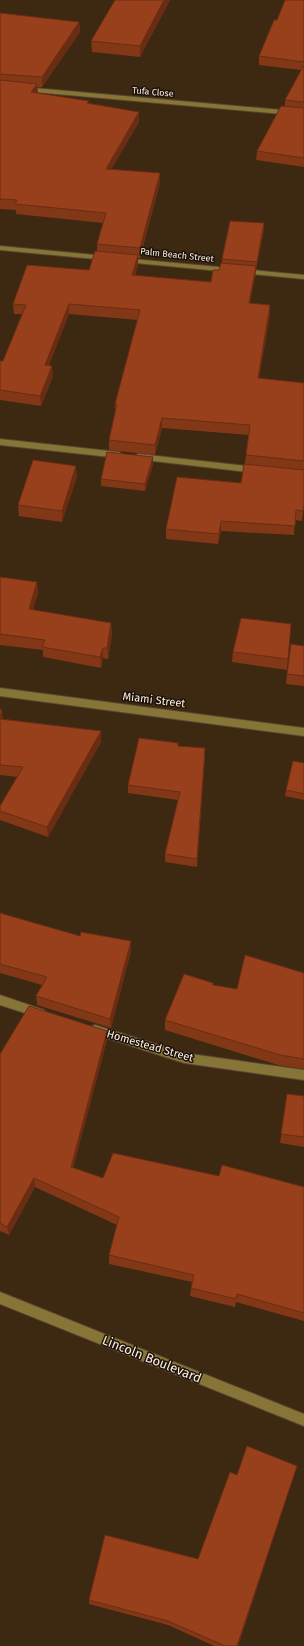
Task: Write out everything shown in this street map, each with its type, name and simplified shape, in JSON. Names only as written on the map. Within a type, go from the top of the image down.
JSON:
[{"type":"street","name":"Tufa Close","points":[[0,87],[304,114]]},
{"type":"street","name":"Palm Beach Street","points":[[0,248],[304,277]]},
{"type":"street","points":[[0,442],[265,472]]},
{"type":"street","name":"Miami Street","points":[[0,692],[304,732]]},
{"type":"street","points":[[0,1000],[52,1017]]},
{"type":"street","name":"Homestead Street","points":[[81,1026],[184,1058],[304,1075]]},
{"type":"street","name":"Lincoln Boulevard","points":[[0,1298],[304,1420]]},
{"type":"building","points":[[115,0],[164,0],[140,46],[91,41]]},
{"type":"building","points":[[285,0],[304,0],[304,62],[259,56],[274,20],[277,20]]},
{"type":"building","points":[[0,13],[79,22],[42,77],[0,74]]},
{"type":"building","points":[[304,65],[304,102],[285,100]]},
{"type":"building","points":[[0,80],[37,84],[31,92],[89,101],[87,103],[139,112],[106,169],[160,173],[140,248],[97,244],[106,213],[15,204],[17,200],[0,199]]},
{"type":"building","points":[[281,106],[304,108],[304,158],[257,151]]},
{"type":"building","points":[[230,221],[264,223],[257,262],[222,259]]},
{"type":"building","points":[[95,251],[138,255],[132,275],[211,282],[213,270],[219,270],[221,263],[256,266],[249,303],[270,305],[258,378],[304,383],[304,461],[246,455],[250,425],[162,418],[155,445],[109,440],[117,404],[115,404],[140,310],[69,304],[45,365],[52,366],[40,396],[0,390],[0,361],[3,361],[26,305],[13,304],[27,265],[89,270]]},
{"type":"building","points":[[107,452],[153,457],[145,484],[101,479]]},
{"type":"building","points":[[33,460],[76,466],[62,511],[18,505]]},
{"type":"building","points":[[244,464],[304,470],[304,505],[303,511],[296,510],[295,526],[221,521],[219,534],[166,529],[177,477],[241,483]]},
{"type":"building","points":[[0,577],[37,582],[29,609],[111,623],[107,648],[103,648],[100,657],[42,647],[45,640],[0,634]]},
{"type":"building","points":[[241,618],[291,624],[288,659],[233,652]]},
{"type":"building","points":[[291,644],[304,646],[304,676],[287,674]]},
{"type":"building","points":[[0,719],[101,731],[47,827],[0,811],[0,806],[23,767],[0,765]]},
{"type":"building","points":[[139,738],[178,743],[178,746],[205,748],[197,859],[165,854],[180,792],[128,785]]},
{"type":"building","points":[[293,761],[304,763],[304,794],[286,790]]},
{"type":"building","points":[[0,913],[80,936],[81,932],[131,941],[110,1019],[36,996],[47,977],[0,964]]},
{"type":"building","points":[[245,955],[304,973],[304,1059],[280,1055],[165,1020],[184,974],[213,983],[213,985],[237,989]]},
{"type":"building","points":[[29,1006],[107,1031],[71,1167],[103,1178],[113,1153],[219,1176],[222,1165],[304,1187],[304,1313],[237,1294],[236,1299],[191,1288],[194,1275],[109,1255],[119,1217],[34,1178],[7,1227],[0,1223],[0,1054]]},
{"type":"building","points":[[287,1094],[304,1096],[304,1137],[281,1134]]},
{"type":"building","points":[[247,1446],[297,1466],[237,1646],[225,1646],[168,1621],[89,1600],[105,1535],[198,1559],[230,1472],[237,1475]]}]
